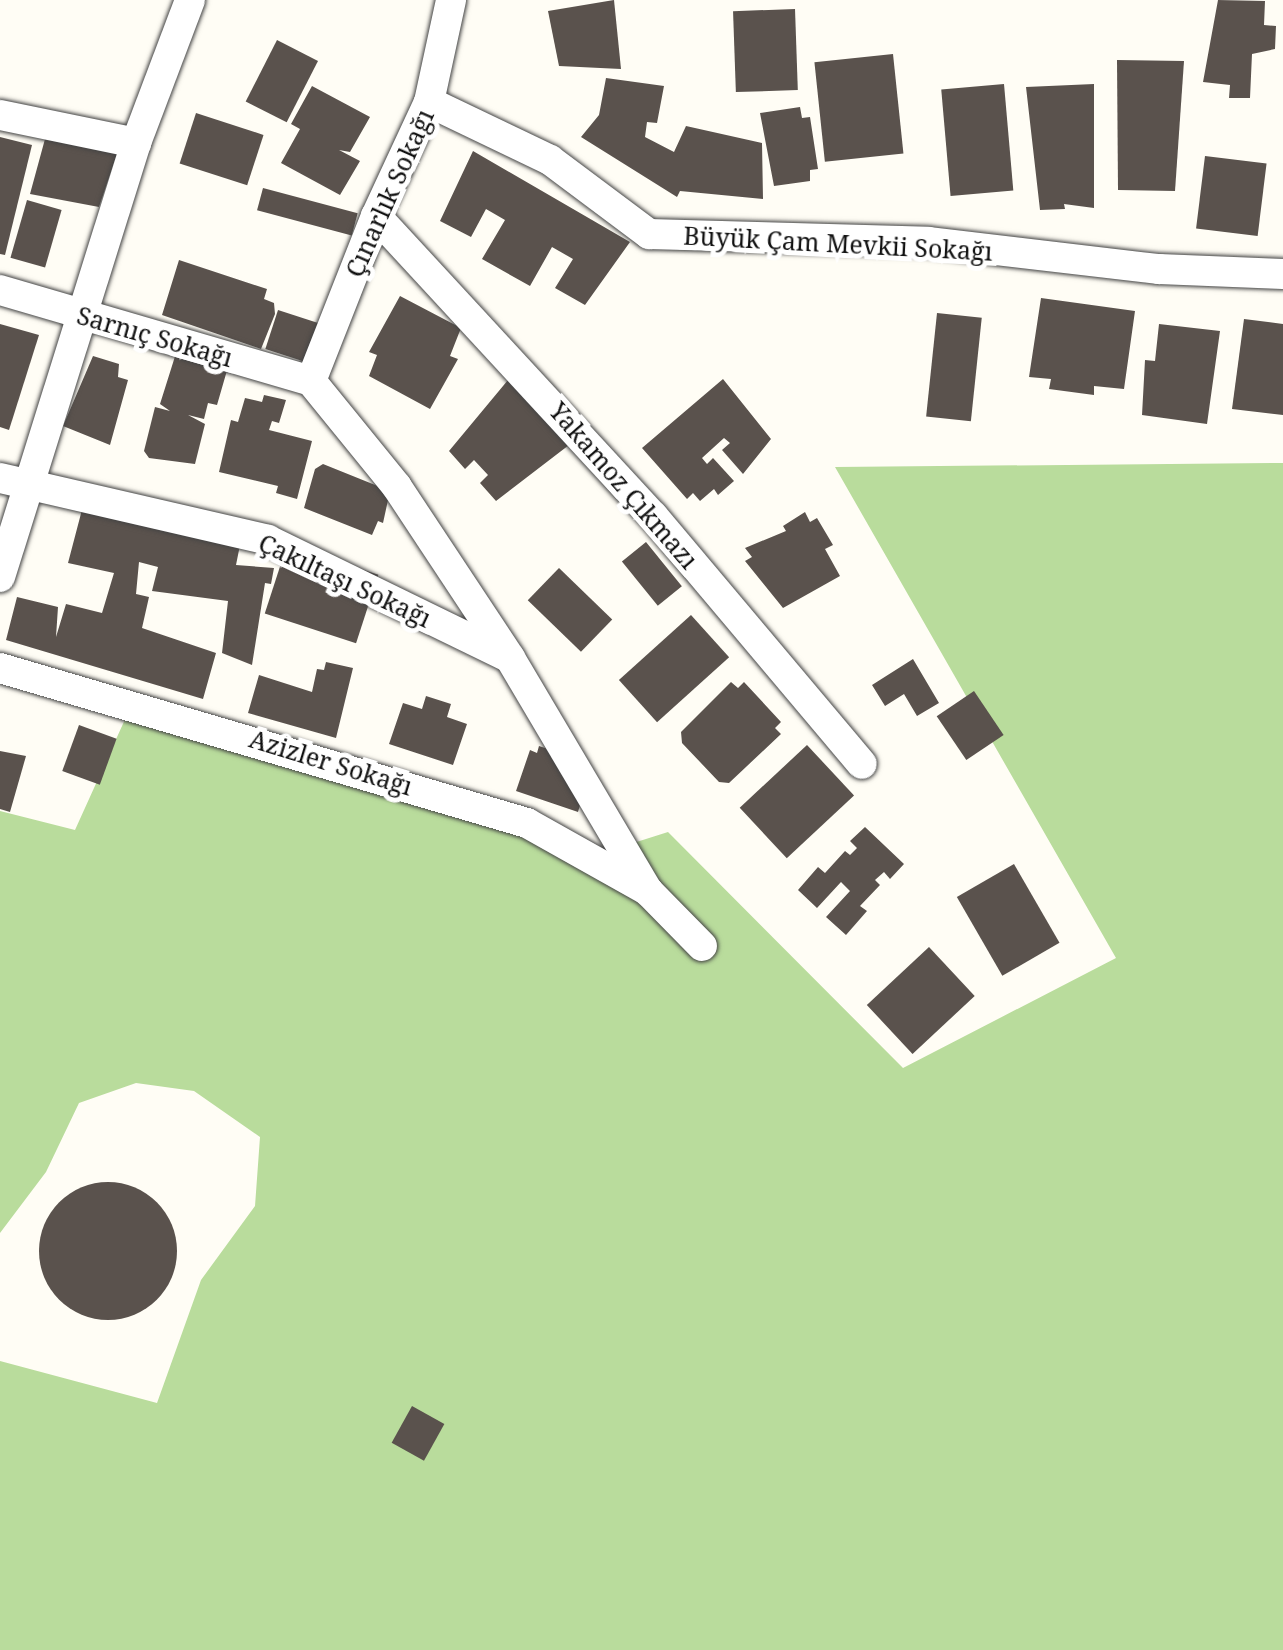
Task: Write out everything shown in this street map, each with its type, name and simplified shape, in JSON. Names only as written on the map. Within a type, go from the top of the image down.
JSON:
[{"type":"street","points":[[0,577],[15,480],[83,315],[136,143],[190,0]]},
{"type":"street","name":"Çınarlık Sokağı","points":[[311,382],[376,216],[429,102],[452,0]]},
{"type":"street","name":"Büyük Çam Mevkii Sokağı","points":[[429,102],[550,160],[649,234],[928,242],[1159,269],[1283,274]]},
{"type":"street","points":[[0,115],[136,143]]},
{"type":"street","name":"Yakamoz Çıkmazı","points":[[376,216],[653,516],[862,764]]},
{"type":"street","name":"Sarnıç Sokağı","points":[[0,290],[311,382]]},
{"type":"street","name":"Azizler Sokağı","points":[[311,382],[397,488],[510,658],[648,891],[702,946]]},
{"type":"street","name":"Çakıltaşı Sokağı","points":[[15,480],[268,540],[510,658]]},
{"type":"street","name":"Azizler Sokağı","points":[[0,668],[527,822],[648,891]]},
{"type":"green space","points":[[1283,463],[1283,1650],[0,1650],[0,1361],[157,1403],[201,1280],[255,1206],[260,1137],[194,1091],[136,1083],[79,1103],[46,1172],[0,1233],[0,811],[75,830],[127,715],[605,852],[668,832],[903,1068],[1116,958],[835,467]]},
{"type":"building","points":[[614,0],[621,69],[559,66],[548,11]]},
{"type":"building","points":[[1218,0],[1265,1],[1264,25],[1276,26],[1275,49],[1252,54],[1250,98],[1229,98],[1230,85],[1203,82]]},
{"type":"building","points":[[795,9],[798,90],[736,92],[733,11]]},
{"type":"building","points":[[277,40],[318,61],[287,122],[246,101]]},
{"type":"building","points":[[893,54],[903,153],[825,162],[814,62]]},
{"type":"building","points":[[1117,60],[1184,61],[1175,191],[1118,190]]},
{"type":"building","points":[[606,78],[664,86],[657,123],[647,122],[645,137],[674,152],[686,126],[762,143],[763,199],[680,191],[677,197],[581,137],[599,115]]},
{"type":"building","points":[[1004,84],[1013,191],[951,196],[941,89]]},
{"type":"building","points":[[1094,84],[1094,208],[1064,204],[1065,209],[1040,210],[1026,87]]},
{"type":"building","points":[[312,86],[370,117],[350,152],[339,150],[360,161],[340,195],[281,163],[300,129],[291,124]]},
{"type":"building","points":[[800,107],[802,118],[810,117],[818,169],[810,170],[810,181],[774,186],[760,113]]},
{"type":"building","points":[[196,113],[264,135],[247,185],[180,163]]},
{"type":"building","points":[[0,137],[32,145],[5,255],[0,254]]},
{"type":"building","points":[[45,139],[121,142],[99,207],[30,194]]},
{"type":"building","points":[[473,151],[630,242],[585,305],[555,288],[573,259],[552,247],[530,286],[482,259],[505,220],[486,209],[471,237],[440,221]]},
{"type":"building","points":[[1205,156],[1267,164],[1258,236],[1196,228]]},
{"type":"building","points":[[263,188],[358,213],[352,236],[257,210]]},
{"type":"building","points":[[27,200],[62,210],[45,268],[10,258]]},
{"type":"building","points":[[179,260],[267,289],[264,299],[274,303],[275,314],[261,349],[162,315]]},
{"type":"building","points":[[400,296],[461,328],[450,356],[458,359],[430,409],[369,376],[377,355],[369,352]]},
{"type":"building","points":[[1041,298],[1135,311],[1124,389],[1094,386],[1094,395],[1049,389],[1051,379],[1029,377]]},
{"type":"building","points":[[278,310],[323,325],[310,364],[265,349]]},
{"type":"building","points":[[937,313],[982,318],[971,421],[926,416]]},
{"type":"building","points":[[1244,319],[1283,324],[1283,415],[1232,409]]},
{"type":"building","points":[[0,324],[39,335],[9,430],[0,427]]},
{"type":"building","points":[[1159,324],[1220,331],[1207,424],[1142,415],[1145,360],[1155,361]]},
{"type":"building","points":[[177,350],[228,367],[217,405],[208,403],[204,419],[188,415],[205,424],[195,464],[149,458],[144,451],[155,407],[170,411],[160,404]]},
{"type":"building","points":[[93,356],[119,364],[118,377],[128,380],[110,445],[63,426]]},
{"type":"building","points":[[723,379],[771,439],[743,474],[722,450],[730,443],[724,438],[702,458],[707,464],[713,458],[734,481],[718,495],[714,489],[700,501],[693,493],[687,499],[642,448]]},
{"type":"building","points":[[508,380],[569,445],[496,501],[480,483],[488,475],[474,460],[465,469],[449,451]]},
{"type":"building","points":[[264,395],[286,400],[279,423],[272,421],[269,430],[312,441],[297,499],[276,493],[278,486],[219,472],[231,420],[238,422],[245,398],[262,402]]},
{"type":"building","points":[[323,464],[390,491],[383,523],[378,521],[372,535],[304,508],[315,469]]},
{"type":"building","points":[[84,502],[241,540],[236,565],[274,568],[271,584],[265,583],[252,665],[222,653],[228,601],[152,591],[158,567],[139,562],[136,594],[149,597],[142,628],[216,653],[203,699],[6,640],[17,597],[58,607],[56,637],[66,604],[102,613],[114,573],[68,563]]},
{"type":"building","points":[[805,512],[810,522],[817,518],[833,545],[825,549],[840,576],[783,608],[745,561],[752,557],[745,548],[786,531],[783,526]]},
{"type":"building","points":[[646,542],[682,586],[658,606],[622,562]]},
{"type":"building","points":[[287,545],[378,575],[356,643],[265,613]]},
{"type":"building","points":[[559,568],[612,619],[581,652],[528,600]]},
{"type":"building","points":[[691,615],[729,657],[657,722],[619,680]]},
{"type":"building","points":[[913,659],[939,703],[917,716],[904,694],[885,706],[872,685]]},
{"type":"building","points":[[326,662],[353,668],[336,738],[248,713],[259,675],[312,692],[317,669],[324,670]]},
{"type":"building","points":[[731,682],[738,688],[744,682],[781,722],[775,728],[781,734],[729,783],[719,782],[682,743],[681,732]]},
{"type":"building","points":[[974,691],[1004,735],[966,760],[937,716]]},
{"type":"building","points":[[426,696],[451,704],[447,717],[467,724],[453,765],[389,744],[403,703],[422,709]]},
{"type":"building","points":[[79,725],[117,739],[100,785],[62,771]]},
{"type":"building","points":[[807,745],[854,795],[787,858],[740,808]]},
{"type":"building","points":[[539,746],[584,761],[590,772],[578,812],[516,791],[530,750],[537,753]]},
{"type":"building","points":[[0,751],[26,756],[10,812],[0,809]]},
{"type":"building","points":[[865,827],[904,864],[890,879],[884,872],[875,880],[880,885],[860,906],[867,911],[846,935],[826,917],[850,891],[841,882],[817,908],[798,890],[818,867],[825,873],[845,851],[850,855],[857,848],[850,841]]},
{"type":"building","points":[[1014,864],[1060,943],[1002,976],[957,897]]},
{"type":"building","points":[[929,947],[975,996],[913,1054],[867,1005]]},
{"type":"building","points":[[108,1182],[134,1187],[157,1202],[172,1225],[177,1251],[172,1277],[157,1300],[134,1315],[108,1320],[82,1315],[59,1300],[44,1277],[39,1251],[44,1225],[59,1202],[82,1187]]},
{"type":"building","points":[[412,1406],[444,1424],[424,1461],[392,1443]]}]
